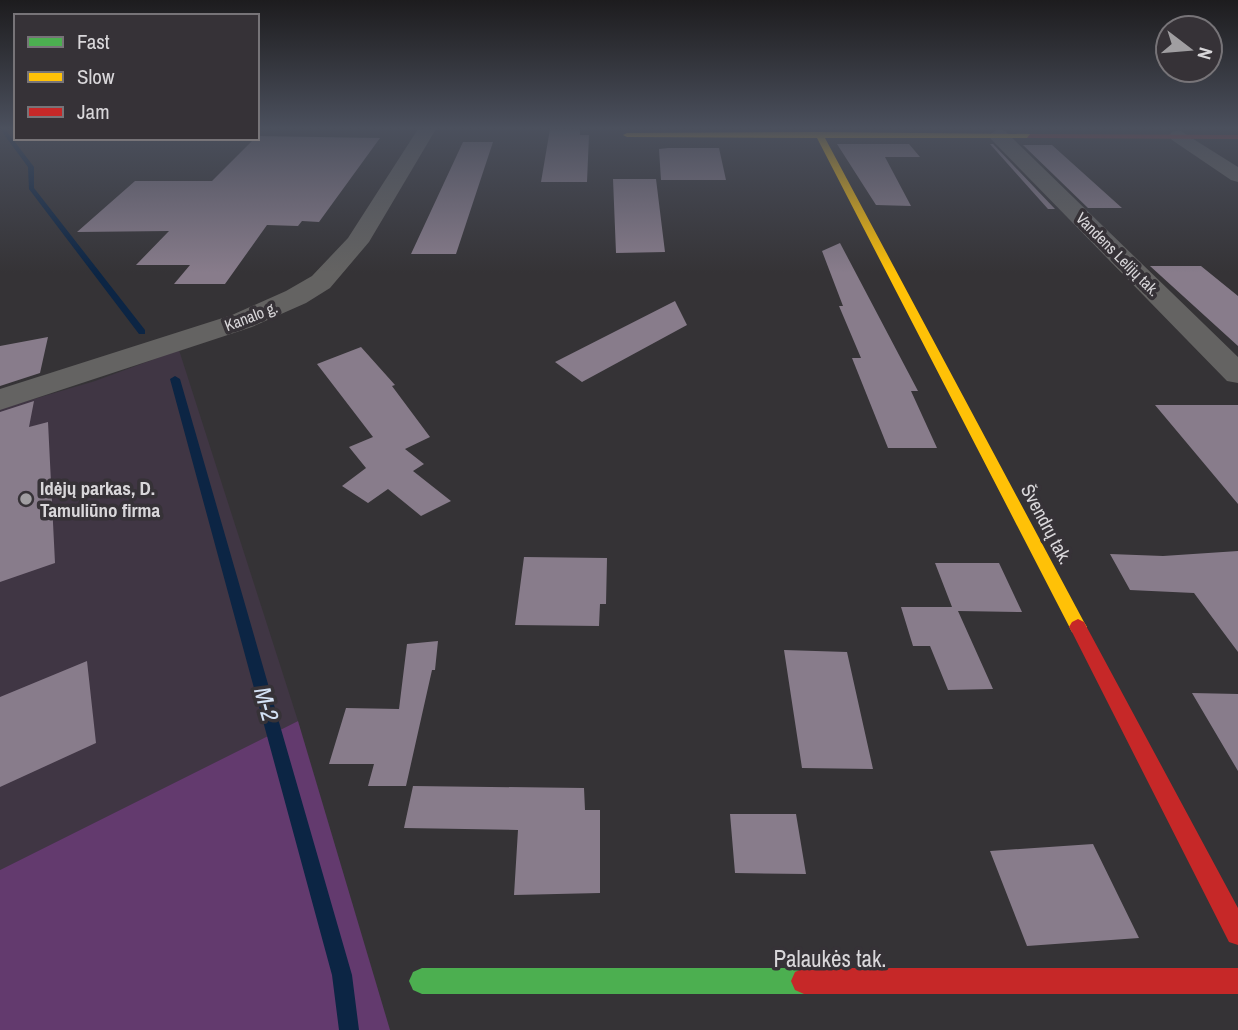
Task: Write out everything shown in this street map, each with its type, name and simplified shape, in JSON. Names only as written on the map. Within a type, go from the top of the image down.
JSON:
[{"type":"street","name":"Kanalo g.","points":[[0,400],[242,321],[296,297],[321,282],[357,242],[397,177]]},
{"type":"street","name":"Švendrų tak.","points":[[842,177],[1238,933]]},
{"type":"street","name":"Vandens Lelijų tak.","points":[[1040,177],[1238,374]]},
{"type":"street","name":"Palaukės tak.","points":[[422,981],[1238,981]]},
{"type":"shaded area","points":[[179,350],[298,721],[0,870],[0,409],[95,381]]},
{"type":"shaded area","points":[[298,721],[390,1030],[0,1030],[0,870]]},
{"type":"building","points":[[216,177],[352,177],[319,222],[302,221],[298,226],[267,225],[225,284],[174,284],[190,265],[136,265],[169,231],[77,232],[135,181],[212,181]]},
{"type":"building","points":[[447,177],[481,177],[456,254],[411,254]]},
{"type":"building","points":[[542,177],[587,177],[587,182],[541,182]]},
{"type":"building","points":[[661,177],[725,177],[726,180],[661,180]]},
{"type":"building","points":[[858,177],[896,177],[911,206],[876,205]]},
{"type":"building","points":[[1020,177],[1025,177],[1055,209],[1048,209]]},
{"type":"building","points":[[1056,177],[1088,177],[1122,208],[1088,208]]},
{"type":"building","points":[[613,179],[656,179],[665,252],[616,253]]},
{"type":"building","points":[[840,243],[918,391],[911,391],[937,448],[888,448],[852,358],[861,358],[839,306],[843,306],[822,251]]},
{"type":"building","points":[[1150,266],[1201,266],[1238,296],[1238,346]]},
{"type":"building","points":[[675,301],[687,325],[582,382],[555,362]]},
{"type":"building","points":[[48,337],[40,373],[0,386],[0,346]]},
{"type":"building","points":[[361,347],[395,385],[392,386],[430,437],[405,449],[424,464],[413,471],[451,501],[421,516],[388,489],[368,503],[342,486],[366,468],[349,447],[373,437],[317,364]]},
{"type":"building","name":"Idėjų parkas, D. Tamuliūno firma","points":[[34,401],[29,427],[48,422],[55,563],[0,582],[0,412]]},
{"type":"building","points":[[1155,405],[1238,405],[1238,504]]},
{"type":"building","points":[[1238,551],[1238,652],[1194,593],[1130,590],[1110,554],[1163,556]]},
{"type":"building","points":[[524,557],[607,558],[606,604],[600,604],[599,626],[515,625]]},
{"type":"building","points":[[935,563],[999,563],[1022,612],[958,611],[993,689],[948,690],[930,646],[913,646],[901,607],[952,607]]},
{"type":"building","points":[[438,641],[435,670],[432,670],[406,786],[368,786],[374,764],[329,764],[346,708],[399,709],[407,644]]},
{"type":"building","points":[[784,650],[847,652],[873,769],[802,768]]},
{"type":"building","points":[[87,661],[96,743],[0,787],[0,697]]},
{"type":"building","points":[[1192,693],[1238,694],[1238,771]]},
{"type":"building","points":[[413,786],[584,788],[585,810],[600,810],[600,893],[514,895],[518,830],[404,828]]},
{"type":"building","points":[[730,814],[796,814],[806,874],[735,873]]},
{"type":"building","points":[[1093,844],[1139,938],[1027,946],[990,851]]},
{"type":"waterway","name":"M-2","points":[[31,177],[31,188],[142,332]]},
{"type":"waterway","name":"M-2","points":[[175,379],[342,975],[349,1030]]},
{"type":"traffic: fast","points":[[422,981],[804,981]]},
{"type":"traffic: slow","points":[[842,177],[1078,627]]},
{"type":"traffic: jam","points":[[1078,627],[1238,933]]},
{"type":"traffic: jam","points":[[804,981],[1238,981]]},
{"type":"place","name":"Idėjų parkas, D. Tamuliūno firma","points":[[26,499]]}]
